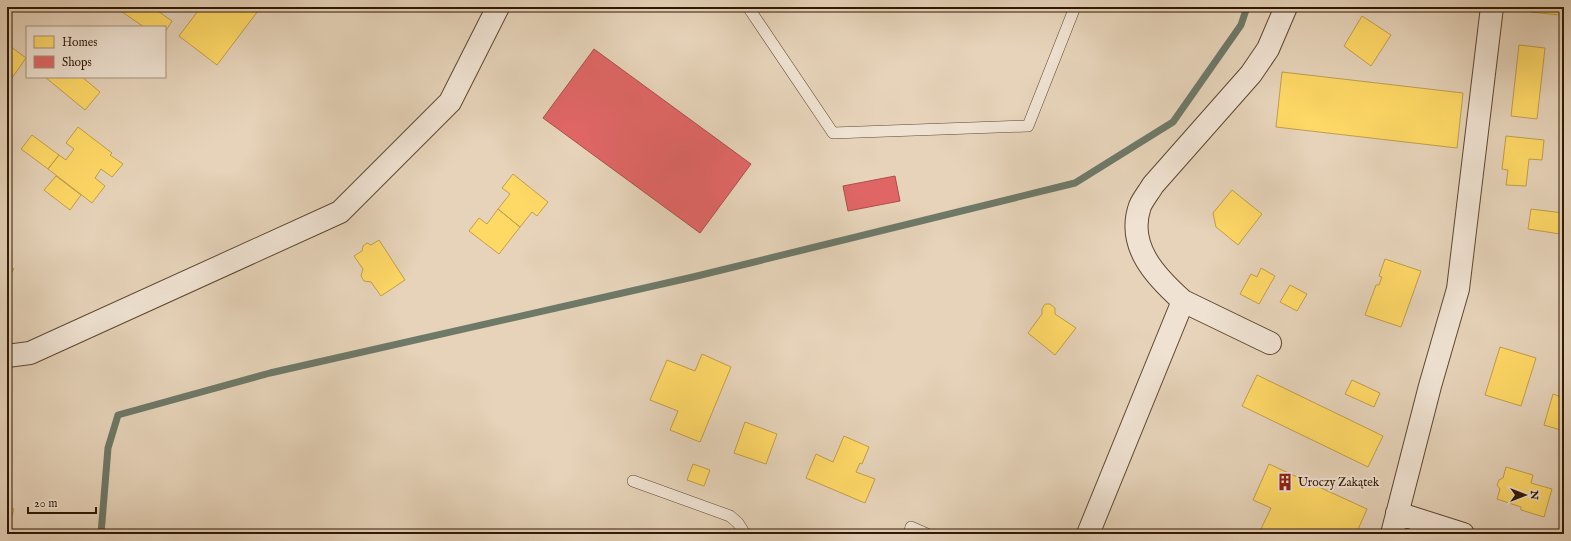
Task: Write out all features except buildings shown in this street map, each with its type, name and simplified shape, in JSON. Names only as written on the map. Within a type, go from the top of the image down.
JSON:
[{"type":"street","points":[[7,356],[30,353],[340,212],[450,102],[498,7]]},
{"type":"street","points":[[1270,343],[1183,301],[1165,285],[1139,247],[1136,225],[1140,205],[1153,185],[1251,74],[1268,49],[1286,7]]},
{"type":"street","points":[[1392,534],[1430,386],[1458,289],[1492,7]]},
{"type":"street","points":[[1088,534],[1183,301]]},
{"type":"street","points":[[1397,513],[1463,534]]},
{"type":"lane","points":[[748,7],[833,133],[1028,126],[1075,7]]},
{"type":"lane","points":[[633,481],[730,516],[738,523],[745,534]]},
{"type":"lane","points":[[908,534],[911,527],[926,534]]},
{"type":"waterway","points":[[101,534],[108,448],[118,415],[270,373],[693,277],[1075,183],[1173,122],[1241,25],[1247,7]]},
{"type":"place","name":"Uroczy Zakątek","points":[[1285,482]]}]
